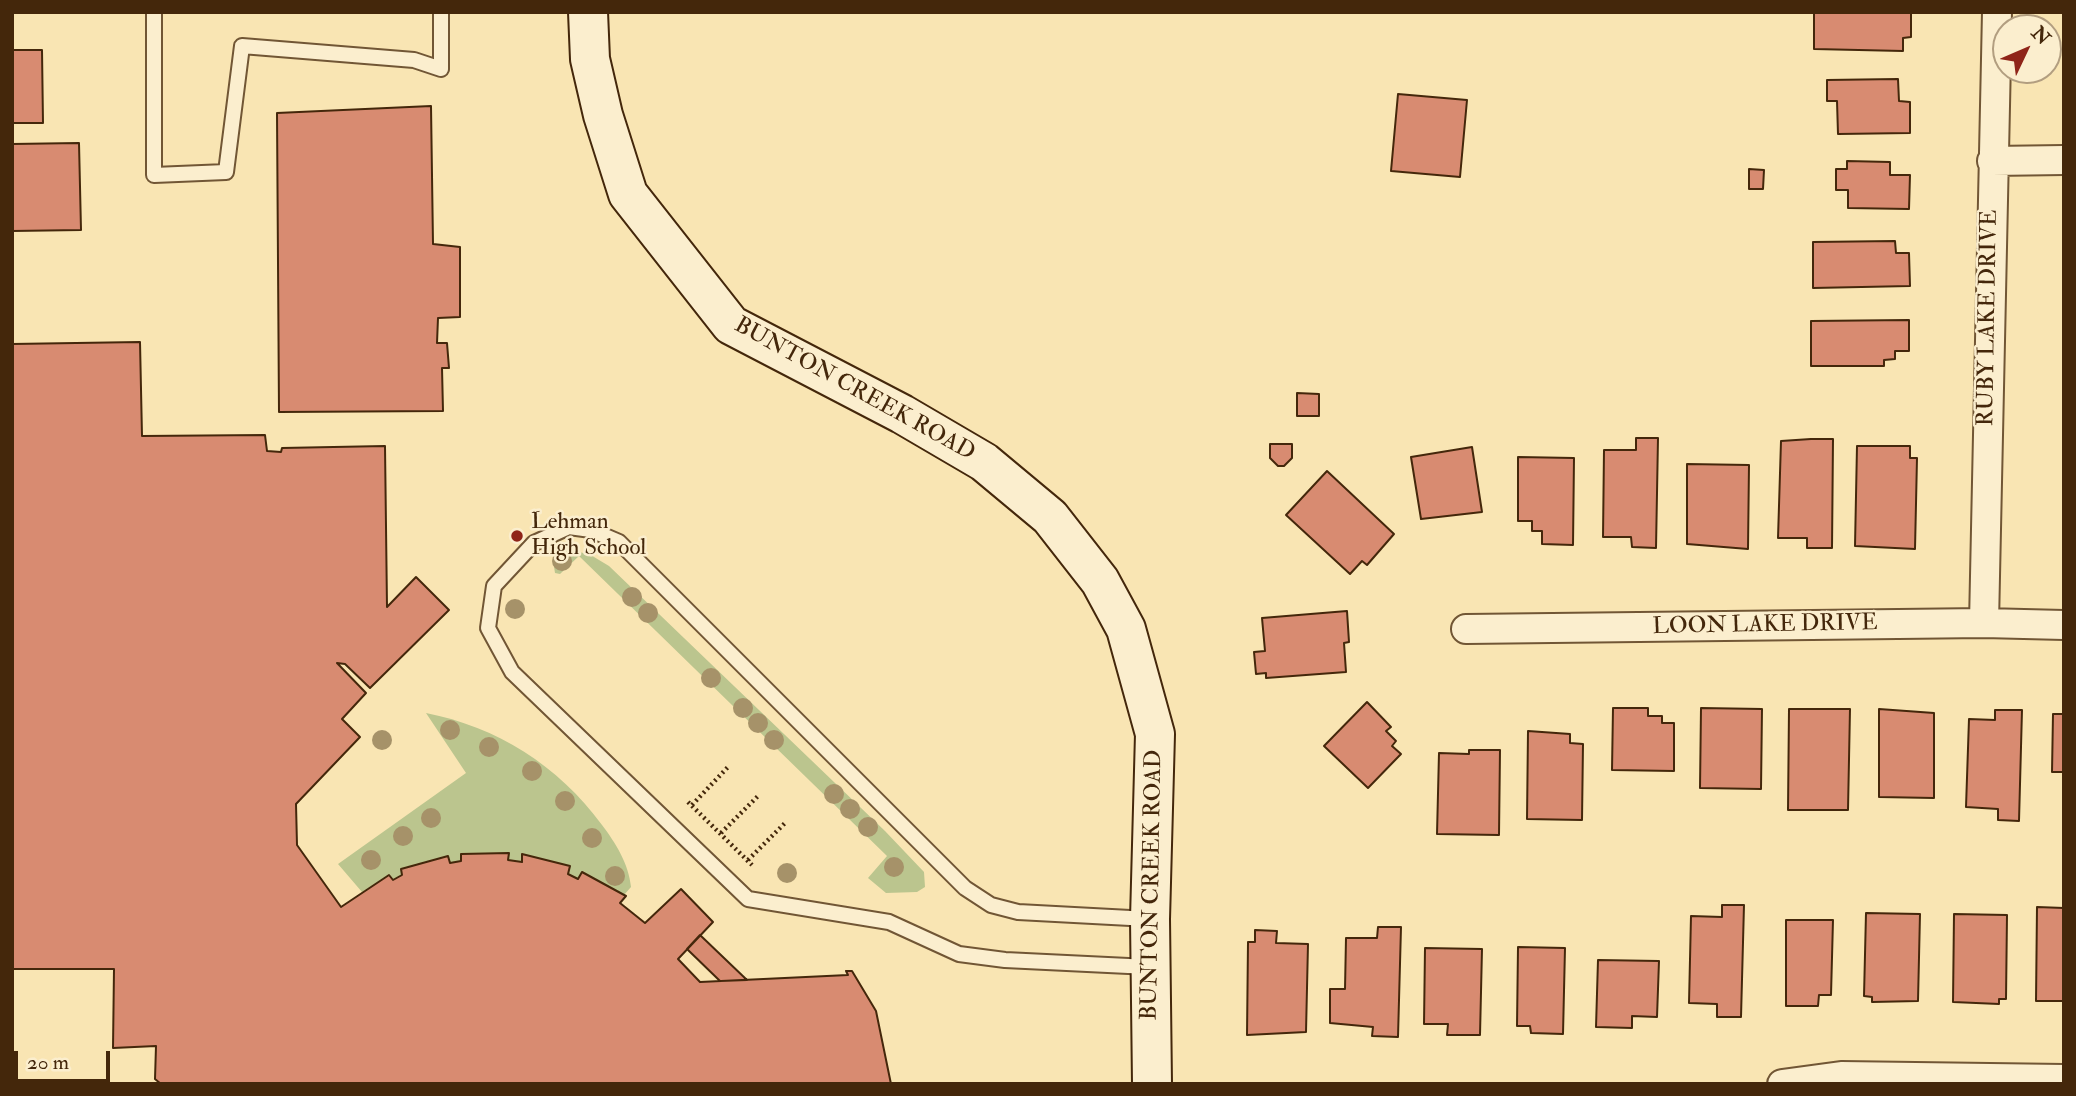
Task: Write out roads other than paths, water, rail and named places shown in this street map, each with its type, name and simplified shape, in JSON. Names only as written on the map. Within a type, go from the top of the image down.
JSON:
[{"type":"street","name":"BUNTON CREEK ROAD","points":[[588,12],[590,59],[603,115],[628,194],[731,325],[902,414],[984,462],[1050,517],[1100,581],[1126,629],[1155,734],[1150,919],[1152,1084]]},
{"type":"street","name":"RUBY LAKE DRIVE","points":[[1984,623],[1997,12]]},
{"type":"street","points":[[1992,161],[2064,160]]},
{"type":"street","name":"LOON LAKE DRIVE","points":[[1466,629],[1984,623],[2064,625]]},
{"type":"street","points":[[1782,1084],[1842,1076],[2064,1079]]},
{"type":"lane","points":[[154,12],[154,175],[226,172],[242,46],[414,60],[441,69],[441,12]]},
{"type":"lane","points":[[1150,919],[1018,912],[991,905],[965,888],[619,542],[591,530],[569,527],[534,543],[494,586],[488,628],[512,672],[748,899],[889,922],[959,954],[1005,960],[1150,967]]},
{"type":"place","name":"Lehman High School","points":[[517,536]]}]
